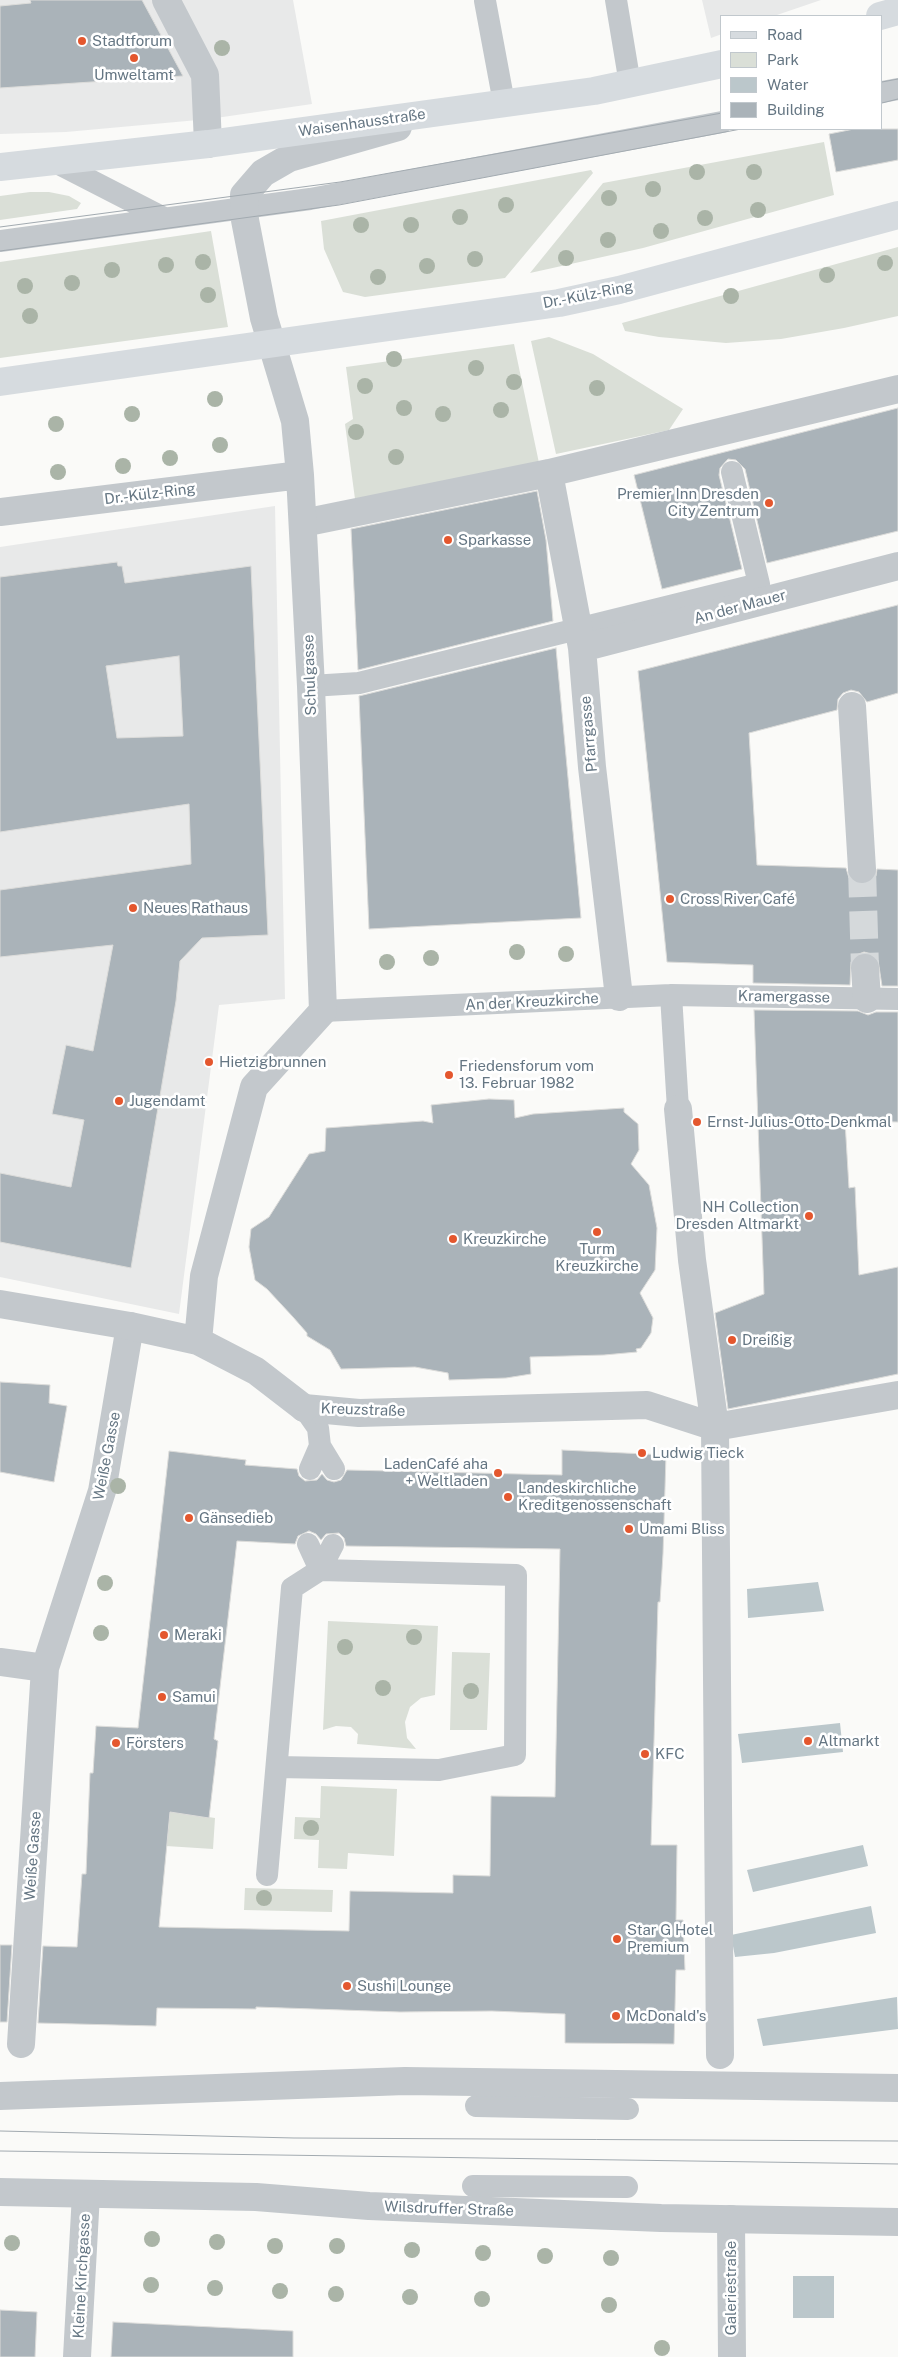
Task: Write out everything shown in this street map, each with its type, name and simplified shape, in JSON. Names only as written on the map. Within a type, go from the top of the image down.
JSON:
[{"type":"main road","points":[[883,15],[898,11]]},
{"type":"main road","name":"Waisenhausstraße","points":[[0,167],[208,144],[472,108],[630,84],[720,64]]},
{"type":"main road","name":"Dr.-Külz-Ring","points":[[0,382],[568,301],[619,290],[898,215]]},
{"type":"street","points":[[166,0],[205,75],[208,144]]},
{"type":"street","points":[[272,343],[264,318],[243,208],[244,195],[263,173],[289,158],[472,108]]},
{"type":"street","name":"Schulgasse","points":[[272,343],[296,421],[311,686],[323,1011]]},
{"type":"street","points":[[303,523],[550,472],[898,389]]},
{"type":"street","name":"Pfarrgasse","points":[[550,472],[582,648],[592,767],[619,998]]},
{"type":"street","name":"Dr.-Külz-Ring","points":[[0,512],[300,475]]},
{"type":"street","name":"An der Mauer","points":[[582,648],[898,566]]},
{"type":"street","points":[[852,706],[862,869]]},
{"type":"street","points":[[865,968],[867,999]]},
{"type":"street","points":[[198,1341],[204,1276],[254,1087],[323,1011]]},
{"type":"street","points":[[678,1109],[692,1260],[715,1427],[720,2055]]},
{"type":"street","name":"Kreuzstraße","points":[[0,1304],[130,1326],[198,1341],[256,1371],[304,1408],[359,1413],[647,1404],[715,1427]]},
{"type":"street","name":"Weiße Gasse","points":[[21,2044],[45,1668],[102,1491],[130,1326]]},
{"type":"street","points":[[715,1427],[898,1395]]},
{"type":"street","points":[[0,1662],[45,1668]]},
{"type":"street","points":[[0,2096],[405,2080],[898,2088]]},
{"type":"street","name":"Wilsdruffer Straße","points":[[0,2192],[256,2197],[369,2206],[731,2219],[898,2222]]},
{"type":"street","name":"Kleine Kirchgasse","points":[[77,2357],[86,2194]]},
{"type":"street","name":"Galeriestraße","points":[[731,2219],[732,2357]]},
{"type":"lane","points":[[616,0],[630,84]]},
{"type":"lane","points":[[485,2],[504,103]]},
{"type":"lane","points":[[883,92],[898,89]]},
{"type":"lane","points":[[0,241],[310,199],[720,122]]},
{"type":"lane","points":[[55,162],[164,218]]},
{"type":"lane","points":[[311,686],[359,683],[759,584],[732,472]]},
{"type":"lane","points":[[671,995],[678,1109]]},
{"type":"lane","name":"An der Kreuzkirche","points":[[323,1011],[671,995]]},
{"type":"lane","name":"Kramergasse","points":[[671,995],[898,1000]]},
{"type":"lane","points":[[304,1408],[318,1428],[320,1446],[334,1470]]},
{"type":"lane","points":[[310,1469],[320,1446]]},
{"type":"lane","points":[[308,1544],[320,1570]]},
{"type":"lane","points":[[267,1875],[292,1588],[320,1570],[333,1545]]},
{"type":"lane","points":[[277,1766],[439,1770],[514,1754],[516,1575],[320,1570]]},
{"type":"lane","points":[[476,2106],[628,2109]]},
{"type":"lane","points":[[473,2186],[627,2188]]},
{"type":"shaded area","points":[[0,0],[293,0],[312,104],[209,119],[66,132],[0,134]]},
{"type":"shaded area","points":[[702,0],[821,0],[777,15],[720,15],[720,35],[711,38]]},
{"type":"shaded area","points":[[275,506],[285,999],[219,1005],[179,1314],[0,1277],[0,547]]},
{"type":"green space","points":[[824,142],[834,195],[643,248],[530,273],[603,183]]},
{"type":"green space","points":[[591,170],[593,173],[505,278],[365,297],[343,292],[324,249],[321,221]]},
{"type":"green space","points":[[30,192],[49,192],[69,196],[81,203],[77,209],[0,220],[0,196]]},
{"type":"green space","points":[[211,231],[228,327],[0,358],[0,262]]},
{"type":"green space","points":[[898,247],[898,316],[781,339],[726,343],[659,337],[625,331],[622,323]]},
{"type":"green space","points":[[549,337],[593,354],[683,409],[669,430],[556,454],[531,341]]},
{"type":"green space","points":[[514,344],[539,463],[355,499],[345,424],[353,419],[346,367]]},
{"type":"green space","points":[[328,1621],[438,1626],[435,1695],[421,1698],[410,1707],[405,1722],[407,1738],[416,1749],[357,1744],[358,1734],[351,1727],[336,1726],[323,1730]]},
{"type":"green space","points":[[452,1652],[490,1653],[487,1730],[450,1730]]},
{"type":"green space","points":[[321,1786],[397,1789],[394,1856],[348,1853],[347,1869],[318,1868],[319,1840],[294,1839],[295,1817],[320,1818]]},
{"type":"green space","points":[[170,1811],[215,1818],[213,1849],[166,1846]]},
{"type":"green space","points":[[245,1888],[333,1890],[332,1912],[244,1910]]},
{"type":"water","points":[[818,1582],[824,1611],[748,1618],[747,1589]]},
{"type":"water","points":[[840,1723],[843,1752],[742,1763],[738,1734]]},
{"type":"water","points":[[863,1845],[868,1866],[753,1892],[747,1870]]},
{"type":"water","points":[[871,1906],[876,1933],[774,1953],[735,1957],[731,1935]]},
{"type":"water","points":[[897,1997],[898,2029],[763,2046],[757,2019]]},
{"type":"water","points":[[793,2276],[834,2276],[834,2318],[793,2318]]},
{"type":"building","name":"Stadtforum","points":[[30,0],[142,0],[183,76],[0,88],[0,6],[31,3]]},
{"type":"building","points":[[898,129],[898,160],[836,172],[829,134],[849,130]]},
{"type":"building","name":"Premier Inn Dresden City Zentrum","points":[[898,408],[898,531],[767,563],[745,469],[736,460],[728,459],[720,468],[719,475],[742,569],[662,589],[634,475]]},
{"type":"building","points":[[537,491],[546,540],[553,621],[358,670],[351,529]]},
{"type":"building","name":"Neues Rathaus","points":[[117,562],[118,566],[122,566],[125,583],[251,566],[268,935],[202,938],[180,961],[176,1001],[131,1268],[0,1242],[0,1173],[71,1187],[84,1120],[52,1114],[66,1045],[93,1051],[113,945],[0,957],[0,890],[191,864],[189,804],[0,832],[0,577]],"holes":[[[179,656],[183,736],[117,738],[106,666]]]},
{"type":"building","points":[[898,605],[898,693],[867,702],[859,692],[851,690],[843,693],[838,699],[837,710],[749,733],[757,865],[846,868],[849,878],[855,883],[862,885],[871,882],[876,876],[877,869],[898,870],[898,986],[882,986],[878,960],[872,954],[864,952],[856,955],[851,962],[850,985],[753,983],[753,965],[667,962],[638,671]]},
{"type":"building","points":[[556,648],[581,918],[369,929],[359,696]]},
{"type":"building","name":"NH Collection Dresden Altmarkt","points":[[754,1010],[858,1011],[868,1015],[876,1012],[898,1012],[898,1122],[845,1121],[849,1188],[855,1187],[859,1275],[898,1267],[898,1374],[728,1409],[715,1313],[764,1294]]},
{"type":"building","name":"Kreuzkirche","points":[[489,1099],[514,1100],[515,1118],[533,1114],[624,1108],[624,1112],[638,1124],[639,1150],[631,1164],[649,1185],[657,1228],[655,1270],[640,1293],[653,1318],[651,1333],[641,1348],[636,1349],[637,1352],[530,1357],[531,1374],[506,1378],[449,1380],[448,1373],[415,1367],[341,1369],[330,1350],[307,1336],[307,1333],[267,1289],[255,1280],[249,1247],[251,1229],[269,1217],[309,1154],[325,1151],[326,1128],[423,1121],[433,1123],[431,1105]]},
{"type":"building","points":[[0,1382],[50,1385],[49,1403],[67,1406],[54,1482],[0,1472]]},
{"type":"building","points":[[562,1450],[666,1455],[663,1554],[660,1602],[658,1602],[651,1845],[677,1845],[676,1920],[683,1920],[685,1970],[676,1970],[674,2044],[565,2043],[565,2014],[492,2011],[400,2012],[256,2007],[256,2009],[157,2008],[156,2026],[38,2023],[43,1946],[77,1947],[82,1874],[86,1874],[90,1773],[93,1773],[96,1726],[138,1728],[169,1451],[246,1460],[245,1465],[297,1469],[299,1476],[305,1481],[317,1480],[322,1474],[327,1480],[334,1482],[341,1480],[347,1470],[562,1475]],"holes":[[[309,1531],[316,1534],[321,1540],[326,1534],[339,1533],[344,1538],[346,1546],[560,1549],[555,1797],[491,1796],[490,1876],[453,1875],[453,1893],[350,1891],[349,1931],[159,1927],[170,1812],[209,1818],[218,1741],[214,1739],[237,1541],[295,1544],[298,1536]]]},
{"type":"building","points":[[0,1945],[12,1945],[7,2022],[0,2022]]},
{"type":"building","points":[[0,2310],[37,2312],[35,2357],[0,2357]]},
{"type":"building","points":[[113,2322],[293,2331],[293,2357],[111,2357]]},
{"type":"tunnel","points":[[862,869],[865,968]]},
{"type":"tram line","points":[[883,82],[898,79]]},
{"type":"tram line","points":[[883,103],[898,99]]},
{"type":"tram line","points":[[0,227],[340,182],[720,113]]},
{"type":"tram line","points":[[0,251],[339,205],[736,130]]},
{"type":"tram line","points":[[0,2131],[294,2138],[898,2141]]},
{"type":"tram line","points":[[0,2151],[898,2164]]},
{"type":"place","name":"Stadtforum","points":[[82,41]]},
{"type":"place","name":"Umweltamt","points":[[134,58]]},
{"type":"place","name":"Premier Inn Dresden City Zentrum","points":[[769,503]]},
{"type":"place","name":"Sparkasse","points":[[448,540]]},
{"type":"place","name":"Cross River Café","points":[[670,899]]},
{"type":"place","name":"Neues Rathaus","points":[[133,908]]},
{"type":"place","name":"Hietzigbrunnen","points":[[209,1062]]},
{"type":"place","name":"Friedensforum vom 13. Februar 1982","points":[[449,1075]]},
{"type":"place","name":"Jugendamt","points":[[119,1101]]},
{"type":"place","name":"Ernst-Julius-Otto-Denkmal","points":[[697,1122]]},
{"type":"place","name":"NH Collection Dresden Altmarkt","points":[[809,1216]]},
{"type":"place","name":"Turm Kreuzkirche","points":[[597,1232]]},
{"type":"place","name":"Kreuzkirche","points":[[453,1239]]},
{"type":"place","name":"Dreißig","points":[[732,1340]]},
{"type":"place","name":"Ludwig Tieck","points":[[642,1453]]},
{"type":"place","name":"LadenCafé aha + Weltladen","points":[[498,1473]]},
{"type":"place","name":"Landeskirchliche Kreditgenossenschaft","points":[[508,1497]]},
{"type":"place","name":"Gänsedieb","points":[[189,1518]]},
{"type":"place","name":"Umami Bliss","points":[[629,1529]]},
{"type":"place","name":"Meraki","points":[[164,1635]]},
{"type":"place","name":"Samui","points":[[162,1697]]},
{"type":"place","name":"Altmarkt","points":[[808,1741]]},
{"type":"place","name":"Försters","points":[[116,1743]]},
{"type":"place","name":"KFC","points":[[645,1754]]},
{"type":"place","name":"Star G Hotel Premium","points":[[617,1939]]},
{"type":"place","name":"Sushi Lounge","points":[[347,1986]]},
{"type":"place","name":"McDonald's","points":[[616,2016]]}]
